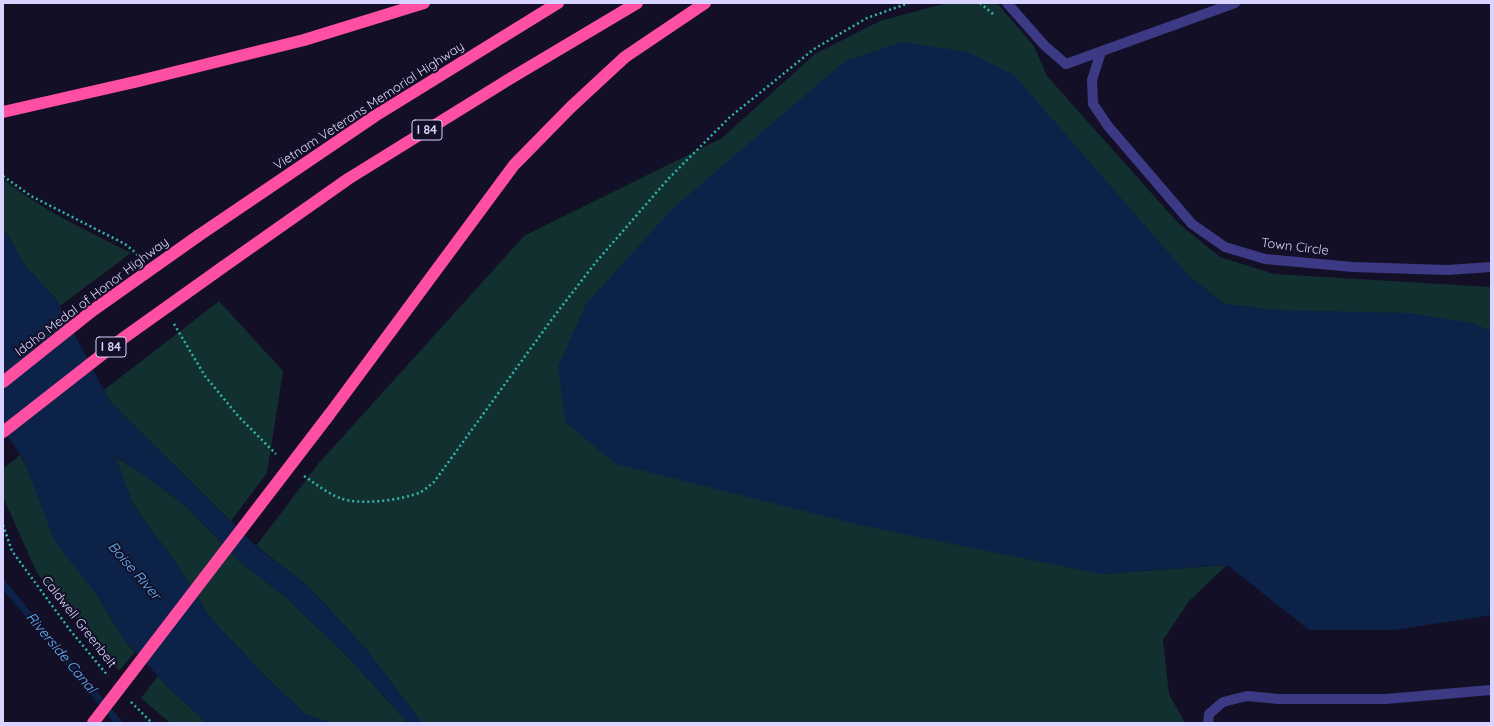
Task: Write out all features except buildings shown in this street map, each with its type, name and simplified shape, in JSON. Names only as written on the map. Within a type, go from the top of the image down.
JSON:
[{"type":"highway","points":[[3,112],[139,81],[304,40],[424,3]]},
{"type":"highway","name":"Vietnam Veterans Memorial Highway","points":[[198,236],[375,116],[558,3]]},
{"type":"highway","name":"I 84","points":[[3,432],[122,339],[222,267],[348,180],[511,78],[637,3]]},
{"type":"highway","points":[[93,723],[329,415],[514,165],[571,106],[625,57],[704,3]]},
{"type":"highway","name":"Idaho Medal of Honor Highway","points":[[3,382],[92,312],[198,236]]},
{"type":"street","points":[[1007,3],[1045,46],[1066,64],[1235,3]]},
{"type":"street","name":"Town Circle","points":[[1101,52],[1092,80],[1093,104],[1108,126],[1192,224],[1225,247],[1265,259],[1353,267],[1447,270],[1491,267]]},
{"type":"street","points":[[1208,723],[1209,714],[1223,702],[1247,696],[1279,698],[1385,699],[1491,690]]},
{"type":"path","name":"Caldwell Greenbelt","points":[[3,525],[12,551],[70,630],[109,676]]},
{"type":"path","points":[[128,699],[152,723]]},
{"type":"green space","points":[[951,3],[997,3],[1034,46],[1047,76],[1179,224],[1220,257],[1274,274],[1491,287],[1491,332],[1473,323],[1273,310],[1225,304],[1190,277],[1101,574],[1227,565],[1189,601],[1163,640],[1169,694],[1185,723],[422,723],[365,648],[308,586],[256,546],[319,463],[524,236],[722,138],[815,54],[880,21]]},
{"type":"green space","points":[[3,179],[33,201],[81,228],[131,253],[60,306],[56,299],[26,267],[3,228]]},
{"type":"green space","points":[[219,301],[283,371],[267,473],[231,521],[110,402],[104,390]]},
{"type":"green space","points":[[20,455],[97,595],[125,641],[135,652],[119,671],[37,573],[3,497],[3,469]]},
{"type":"green space","points":[[114,456],[144,475],[187,507],[240,562],[287,598],[351,660],[408,723],[331,723],[305,714],[267,678],[212,620],[176,563],[134,506]]},
{"type":"green space","points":[[158,676],[207,723],[170,723],[141,698]]},
{"type":"water","points":[[903,42],[968,52],[1014,75],[1190,277],[1225,304],[1273,310],[1409,313],[1473,323],[1491,332],[1491,615],[1395,630],[1309,630],[1227,565],[1101,574],[864,526],[616,464],[565,422],[558,367],[586,304],[673,208],[845,61]]},
{"type":"water","name":"Boise River","points":[[3,228],[26,267],[56,299],[110,402],[260,550],[308,586],[365,648],[422,723],[408,723],[351,660],[287,598],[240,562],[187,507],[144,475],[115,456],[134,506],[176,563],[212,620],[267,678],[305,714],[331,723],[207,723],[171,690],[125,641],[97,595],[55,542],[24,461],[3,429]]},
{"type":"waterway","name":"Riverside Canal","points":[[3,584],[119,723]]}]
